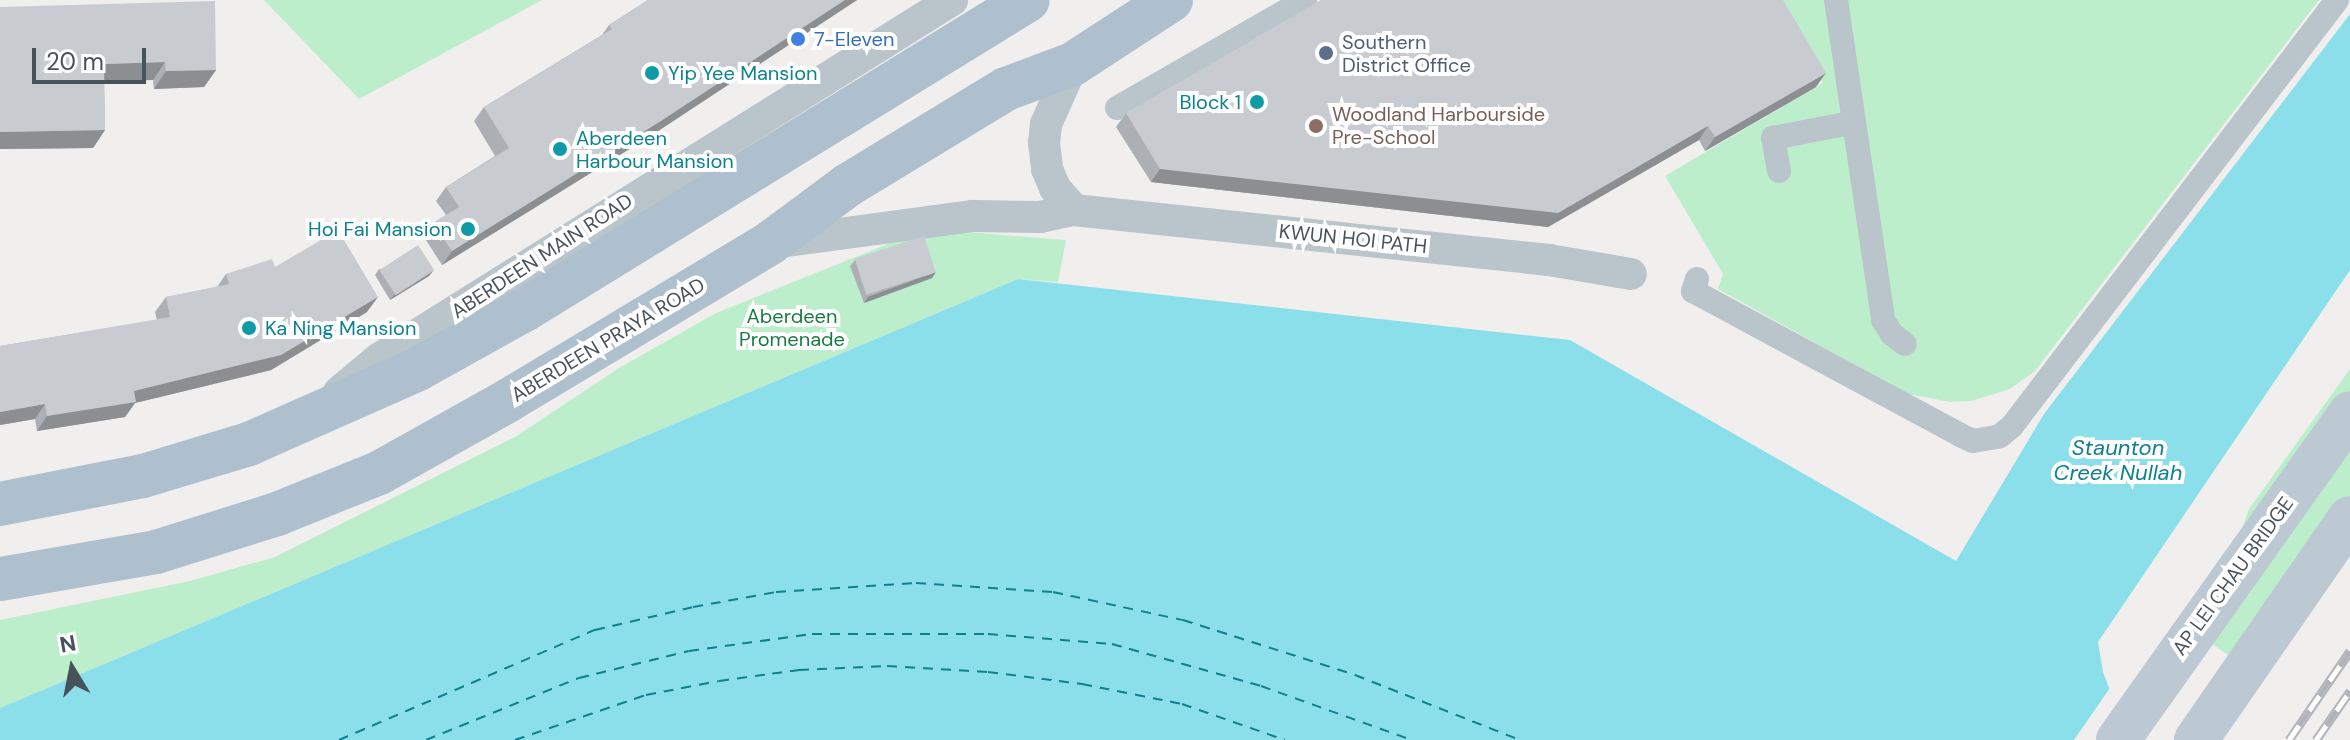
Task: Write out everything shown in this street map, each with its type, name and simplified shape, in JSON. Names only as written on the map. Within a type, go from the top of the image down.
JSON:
[{"type":"main road","points":[[0,504],[143,476],[249,444],[303,423],[418,369],[526,309],[1028,0]]},
{"type":"main road","name":"ABERDEEN PRAYA ROAD","points":[[0,579],[156,552],[277,514],[379,473],[509,400],[770,243],[848,185],[1006,89],[1073,64],[1171,0]]},
{"type":"main road","name":"AP LEI CHAU BRIDGE","points":[[2118,740],[2350,413]]},
{"type":"main road","points":[[2196,740],[2350,518]]},
{"type":"street","name":"ABERDEEN MAIN ROAD","points":[[303,423],[380,358],[952,0]]},
{"type":"street","points":[[1117,108],[1305,0]]},
{"type":"street","points":[[1836,0],[1851,123],[1883,320],[1892,334],[1905,344]]},
{"type":"street","points":[[1695,285],[1960,435],[1973,441],[2000,436],[2012,426],[2337,0]]},
{"type":"street","points":[[1073,64],[1046,124],[1044,143],[1047,169],[1055,188],[1074,210]]},
{"type":"street","points":[[1779,171],[1773,138],[1851,123]]},
{"type":"street","name":"KWUN HOI PATH","points":[[770,243],[973,216],[1040,217],[1074,210],[1549,260],[1631,274]]},
{"type":"green space","points":[[264,0],[542,0],[359,99]]},
{"type":"green space","points":[[1775,0],[2319,0],[2035,371],[2010,389],[1971,401],[1950,402],[1908,394],[1718,289],[1723,274],[1665,176],[1823,83]]},
{"type":"green space","name":"Aberdeen Promenade","points":[[966,232],[1066,240],[1058,282],[1018,279],[0,708],[0,620],[190,581],[275,557],[515,437],[619,368],[716,313],[893,242]]},
{"type":"green space","points":[[2350,369],[2350,514],[2246,667],[2181,623],[2233,553],[2249,509]]},
{"type":"water","name":"Staunton Creek Nullah","points":[[2350,14],[2350,270],[2098,642],[2103,672],[2124,728],[2135,740],[0,740],[0,708],[1018,279],[1570,340],[1956,561],[2044,414]]},
{"type":"pier","points":[[2112,685],[2127,726],[2139,740],[2074,740]]},
{"type":"building","points":[[648,0],[845,0],[661,121],[452,251],[433,223],[459,207],[446,187],[509,148],[484,107],[612,29],[609,25]]},
{"type":"building","points":[[1321,0],[1783,0],[1826,73],[1715,137],[1708,126],[1558,213],[1160,169],[1126,113]]},
{"type":"building","points":[[215,1],[216,70],[166,71],[165,62],[104,64],[105,130],[0,132],[0,7]]},
{"type":"building","points":[[338,230],[378,297],[281,355],[134,391],[136,402],[47,416],[45,404],[0,412],[0,346],[170,317],[166,297],[229,284],[226,274],[272,259],[275,267]]},
{"type":"building","points":[[924,236],[936,272],[866,295],[855,259]]},
{"type":"building","points":[[418,245],[434,270],[396,295],[379,270]]},
{"type":"ferry route","points":[[339,740],[595,630],[776,592],[916,583],[1053,592],[1183,620],[1355,675],[1520,740]]},
{"type":"ferry route","points":[[426,740],[579,678],[689,651],[812,634],[988,634],[1112,644],[1261,686],[1412,740]]},
{"type":"ferry route","points":[[515,740],[646,695],[799,670],[887,666],[988,672],[1082,684],[1182,704],[1285,740]]},
{"type":"railway","points":[[2289,740],[2350,651]]},
{"type":"railway","points":[[2316,740],[2350,691]]},
{"type":"place","name":"7-Eleven","points":[[798,39]]},
{"type":"place","name":"Southern District Office","points":[[1326,53]]},
{"type":"place","name":"Yip Yee Mansion","points":[[652,73]]},
{"type":"place","name":"Block 1","points":[[1257,102]]},
{"type":"place","name":"Woodland Harbourside Pre-School","points":[[1316,126]]},
{"type":"place","name":"Aberdeen Harbour Mansion","points":[[560,149]]},
{"type":"place","name":"Hoi Fai Mansion","points":[[468,229]]},
{"type":"place","name":"Ka Ning Mansion","points":[[249,328]]}]
